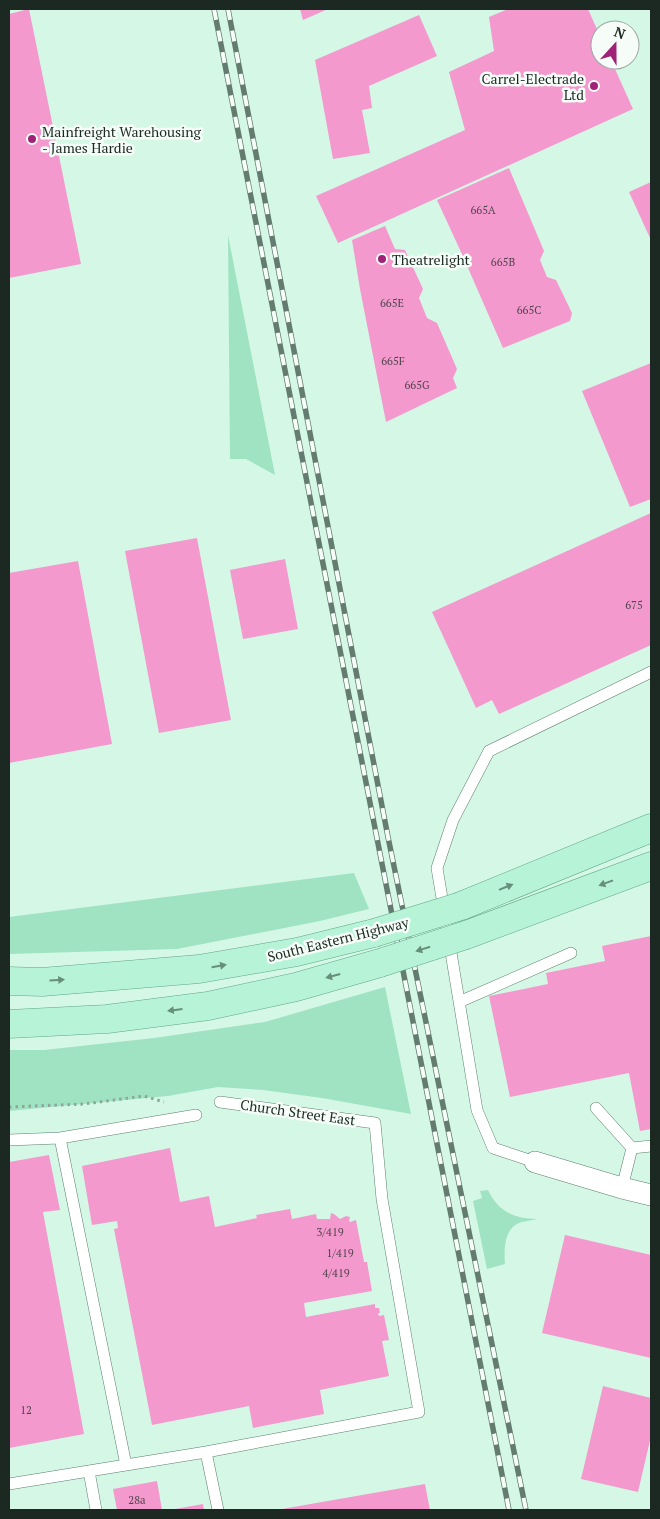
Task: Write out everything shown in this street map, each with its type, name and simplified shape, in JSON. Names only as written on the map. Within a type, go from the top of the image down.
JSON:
[{"type":"main road","name":"South Eastern Highway","points":[[9,981],[42,982],[199,970],[297,952],[374,933],[460,906],[651,828]]},
{"type":"main road","points":[[9,1024],[107,1019],[208,1006],[296,986],[380,964],[466,935],[651,866]]},
{"type":"street","points":[[536,1162],[651,1195]]},
{"type":"lane","points":[[536,1162],[493,1148],[478,1110],[437,868],[452,820],[489,751],[651,672]]},
{"type":"lane","points":[[459,1002],[571,953]]},
{"type":"lane","name":"Church Street East","points":[[206,1452],[419,1412],[382,1199],[374,1123],[220,1102]]},
{"type":"lane","points":[[596,1108],[632,1148]]},
{"type":"lane","points":[[9,1140],[60,1138],[196,1116]]},
{"type":"lane","points":[[60,1138],[126,1465]]},
{"type":"lane","points":[[632,1148],[651,1146]]},
{"type":"lane","points":[[622,1188],[632,1148]]},
{"type":"lane","points":[[9,1484],[206,1452],[218,1510]]},
{"type":"lane","points":[[89,1471],[96,1510]]},
{"type":"path","points":[[9,1107],[84,1104],[144,1096]]},
{"type":"green space","points":[[228,235],[275,475],[246,459],[230,459]]},
{"type":"green space","points":[[354,873],[369,909],[320,921],[177,949],[9,954],[9,917]]},
{"type":"green space","points":[[385,987],[411,1114],[322,1098],[263,1090],[218,1087],[168,1096],[9,1111],[9,1050],[44,1050],[154,1038],[265,1022]]},
{"type":"green space","points":[[488,1190],[497,1203],[508,1212],[529,1219],[537,1219],[516,1224],[511,1229],[506,1238],[505,1264],[487,1269],[473,1201],[482,1198],[480,1191]]},
{"type":"building","name":"Mainfreight Warehousing - James Hardie","points":[[29,9],[81,264],[9,278],[9,14]]},
{"type":"building","points":[[300,9],[328,9],[303,20]]},
{"type":"building","points":[[508,9],[588,9],[593,20],[590,20],[590,70],[615,70],[633,109],[338,243],[316,196],[465,130],[449,72],[494,51],[489,17]]},
{"type":"building","points":[[419,15],[437,56],[369,86],[372,108],[362,110],[370,153],[333,159],[315,60]]},
{"type":"building","points":[[509,168],[544,251],[540,260],[547,277],[556,280],[572,313],[570,321],[503,348],[437,200]]},
{"type":"building","points":[[651,182],[651,237],[650,238],[629,192]]},
{"type":"building","points":[[385,226],[395,249],[405,250],[423,289],[419,298],[427,318],[437,323],[457,369],[453,378],[457,388],[386,422],[352,240]]},
{"type":"building","points":[[651,363],[651,499],[630,507],[582,391]]},
{"type":"building","points":[[651,513],[651,645],[499,714],[492,700],[476,708],[432,612]]},
{"type":"building","points":[[197,538],[231,720],[159,733],[125,551]]},
{"type":"building","points":[[285,559],[298,629],[243,639],[230,570]]},
{"type":"building","points":[[78,561],[112,744],[9,763],[9,573]]},
{"type":"building","points":[[651,936],[651,1129],[640,1131],[629,1073],[510,1097],[489,996],[548,984],[546,973],[605,961],[602,946]]},
{"type":"building","points":[[170,1148],[180,1202],[209,1196],[215,1227],[257,1218],[256,1215],[290,1209],[292,1219],[316,1214],[317,1219],[330,1219],[331,1213],[340,1219],[346,1216],[350,1217],[350,1222],[356,1220],[372,1291],[304,1303],[306,1317],[375,1304],[375,1308],[379,1308],[379,1316],[384,1315],[389,1340],[382,1341],[389,1376],[320,1390],[324,1414],[253,1428],[249,1406],[152,1425],[114,1229],[118,1228],[117,1221],[92,1225],[82,1166]]},
{"type":"building","points":[[49,1155],[60,1210],[43,1212],[84,1434],[9,1448],[9,1162]]},
{"type":"building","points":[[565,1235],[651,1255],[651,1358],[542,1333]]},
{"type":"building","points":[[603,1386],[651,1398],[651,1436],[638,1492],[581,1479]]},
{"type":"building","points":[[157,1481],[162,1510],[117,1510],[113,1489]]},
{"type":"building","points":[[425,1484],[430,1510],[282,1510],[282,1509]]},
{"type":"building","points":[[203,1504],[204,1510],[175,1510],[175,1509]]},
{"type":"railway","points":[[214,9],[509,1510]]},
{"type":"railway","points":[[228,9],[388,837],[526,1510]]},
{"type":"place","name":"Carrel-Electrade Ltd","points":[[594,86]]},
{"type":"place","name":"Mainfreight Warehousing - James Hardie","points":[[32,139]]},
{"type":"place","name":"Theatrelight","points":[[382,259]]}]
